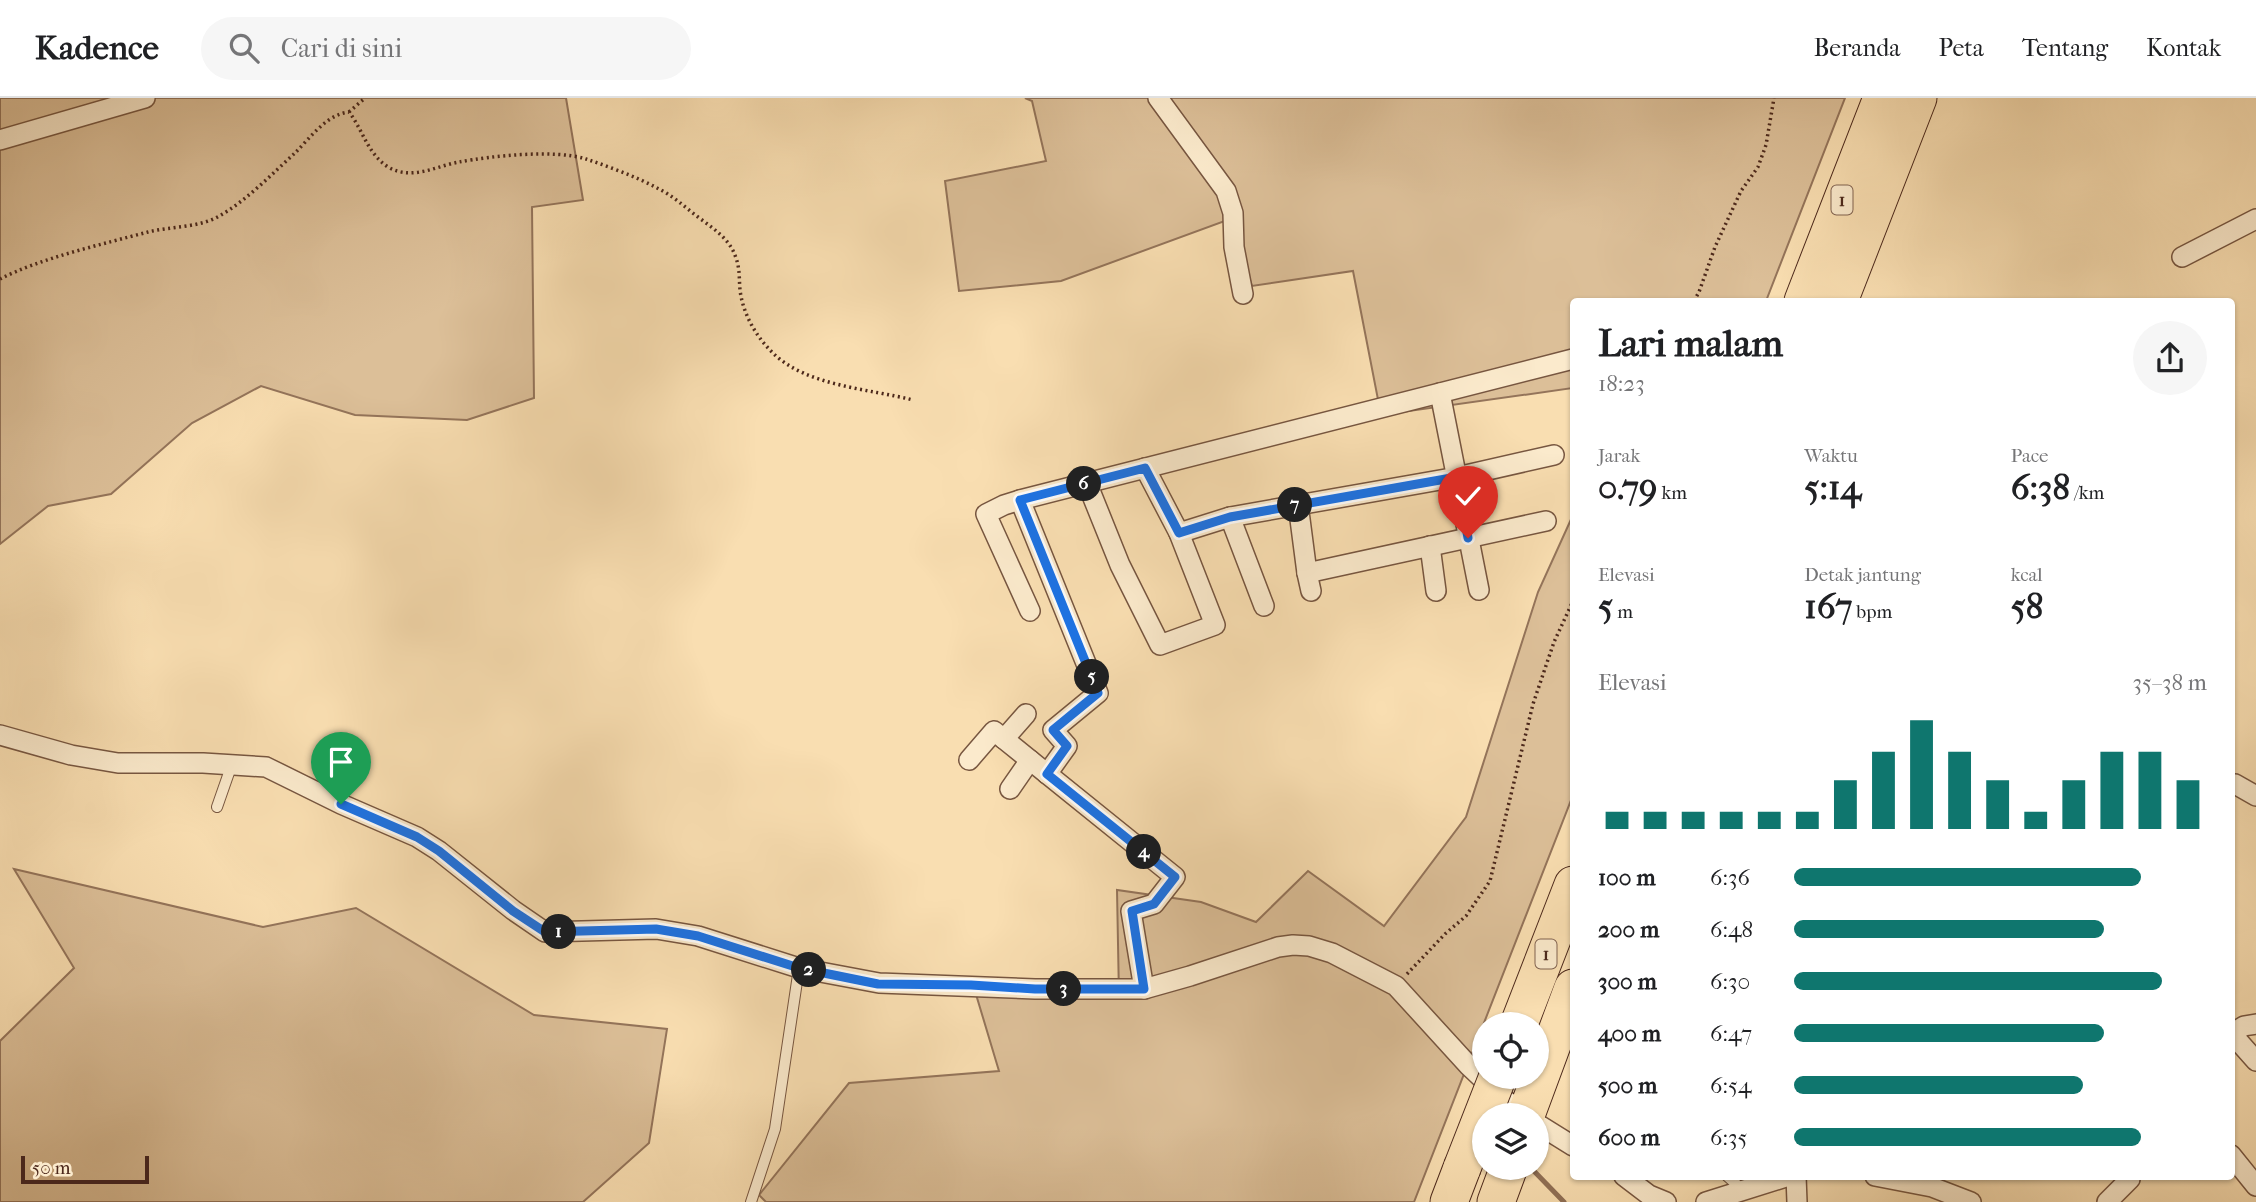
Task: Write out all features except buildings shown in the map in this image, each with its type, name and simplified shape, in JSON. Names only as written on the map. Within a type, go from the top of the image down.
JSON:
[{"type":"highway","name":"1","points":[[1803,298],[1882,98]]},
{"type":"highway","name":"1","points":[[1840,298],[1918,98]]},
{"type":"highway","name":"1","points":[[1524,1012],[1570,893]]},
{"type":"highway","name":"1","points":[[1530,1103],[1570,996]]},
{"type":"highway","points":[[1449,1202],[1493,1089]]},
{"type":"street","points":[[0,140],[145,98]]},
{"type":"street","points":[[1158,98],[1226,191],[1233,213],[1234,247],[1243,294]]},
{"type":"street","points":[[2182,257],[2256,219]]},
{"type":"street","points":[[1030,611],[986,514],[1004,505],[1570,360]]},
{"type":"street","points":[[1440,393],[1479,590]]},
{"type":"street","points":[[1179,533],[1230,517],[1457,477],[1554,455]]},
{"type":"street","points":[[1087,483],[1120,565],[1160,645],[1215,625],[1179,533],[1145,468]]},
{"type":"street","points":[[1020,500],[1098,693],[1053,730],[1067,746],[1047,774]]},
{"type":"street","points":[[1298,504],[1309,582],[1430,546],[1546,521]]},
{"type":"street","points":[[1230,517],[1264,606]]},
{"type":"street","points":[[1430,546],[1436,591]]},
{"type":"street","points":[[1004,739],[1026,714]]},
{"type":"street","points":[[970,760],[994,731],[1175,877],[1154,904],[1132,911],[1144,989]]},
{"type":"street","points":[[0,735],[71,755],[118,763],[232,764],[266,768],[417,837],[439,851],[513,911],[545,932],[656,929],[698,936],[799,968],[878,984],[1035,989],[1144,989],[1278,947],[1293,944],[1308,946],[1332,953],[1396,986],[1469,1066],[1508,1103]]},
{"type":"street","points":[[1010,789],[1030,760]]},
{"type":"street","points":[[2235,784],[2256,796]]},
{"type":"street","points":[[2235,1032],[2244,1026],[2256,1024]]},
{"type":"street","points":[[2235,1038],[2256,1061]]},
{"type":"street","points":[[1549,1131],[1570,1144]]},
{"type":"street","points":[[2235,1161],[2256,1186]]},
{"type":"street","points":[[1706,1202],[1778,1180]]},
{"type":"street","points":[[1796,1180],[1797,1202]]},
{"type":"street","points":[[1896,1180],[1932,1187],[1971,1202]]},
{"type":"street","points":[[2107,1202],[2129,1180]]},
{"type":"street","points":[[1632,1188],[1666,1202]]},
{"type":"lane","points":[[217,807],[232,764]]},
{"type":"lane","points":[[751,1202],[775,1129],[799,968]]},
{"type":"lane","points":[[1731,1180],[1744,1192]]},
{"type":"path","points":[[0,279],[90,248],[148,232],[209,221],[238,204],[321,127],[340,113],[349,112],[365,98]]},
{"type":"path","points":[[1695,298],[1741,191],[1758,167],[1766,145],[1774,98]]},
{"type":"path","points":[[349,112],[357,122],[367,146],[389,167],[413,174],[458,162],[511,156],[567,155],[586,159],[660,189],[719,233],[731,246],[739,270],[743,305],[749,321],[775,355],[795,368],[826,381],[913,400]]},
{"type":"path","points":[[1396,986],[1445,933],[1466,916],[1490,881],[1533,704],[1554,642],[1570,607]]},
{"type":"shaded area","points":[[0,98],[566,98],[583,200],[532,207],[534,398],[467,420],[355,415],[261,386],[192,423],[111,494],[48,506],[0,544]]},
{"type":"shaded area","points":[[1025,98],[1845,98],[1767,298],[1570,298],[1570,388],[1381,415],[1353,271],[1252,286],[1230,219],[1061,281],[959,291],[945,181],[1046,161],[1032,101]]},
{"type":"shaded area","points":[[1570,522],[1570,803],[1488,1012],[1472,1012],[1472,1054],[1414,1202],[766,1202],[759,1195],[849,1083],[999,1071],[975,991],[1119,997],[1117,890],[1201,902],[1256,922],[1308,871],[1384,926],[1466,817],[1538,592]]},
{"type":"shaded area","points":[[14,869],[263,927],[356,908],[534,1015],[667,1029],[649,1143],[583,1202],[0,1202],[0,1041],[74,968]]},
{"type":"waterway","points":[[1543,1180],[1564,1202]]},
{"type":"route","points":[[341,804],[417,837],[439,851],[513,911],[545,932],[656,929],[698,936],[799,968],[878,984],[1144,989],[1132,911],[1154,904],[1175,877],[1047,774],[1067,746],[1053,730],[1098,693],[1020,500],[1145,468],[1179,533],[1230,517],[1457,477],[1468,538]]}]
